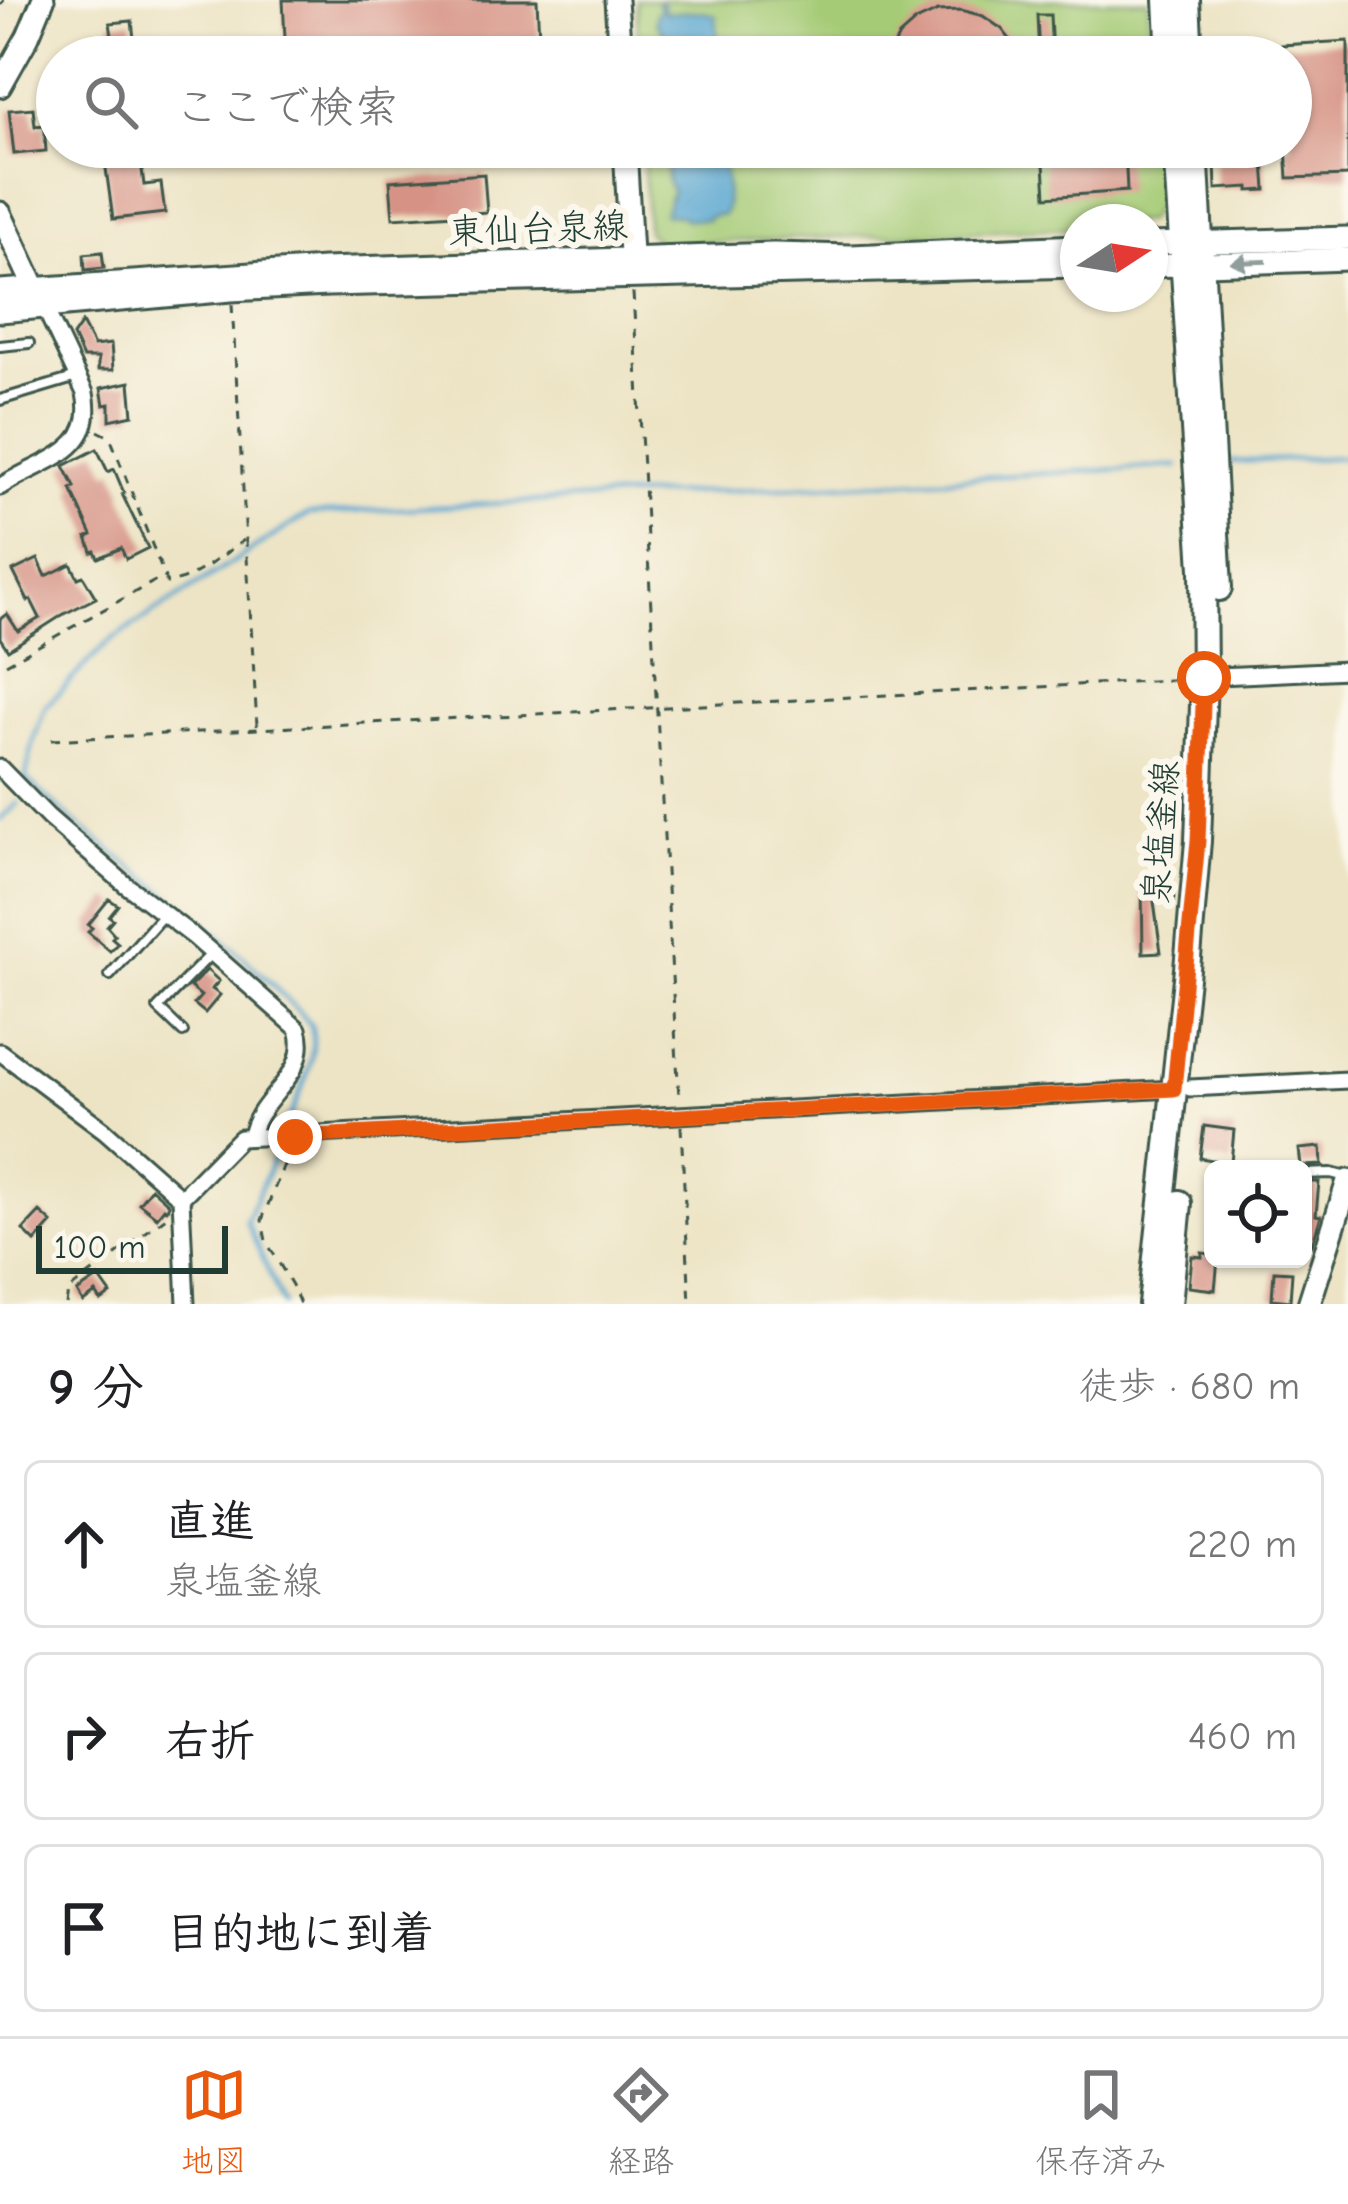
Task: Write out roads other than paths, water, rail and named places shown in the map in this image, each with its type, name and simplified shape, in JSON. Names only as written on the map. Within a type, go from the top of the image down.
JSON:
[{"type":"main road","points":[[1167,0],[1169,36]]},
{"type":"main road","points":[[1187,0],[1189,36]]},
{"type":"main road","name":"泉塩釜線","points":[[1178,168],[1215,478],[1211,677]]},
{"type":"main road","points":[[1192,254],[1194,168]]},
{"type":"main road","name":"泉塩釜線","points":[[1151,1304],[1206,934],[1216,767],[1202,569],[1192,254]]},
{"type":"main road","name":"泉塩釜線","points":[[1169,1304],[1182,1089]]},
{"type":"street","points":[[0,86],[43,0]]},
{"type":"street","points":[[616,0],[619,36]]},
{"type":"street","points":[[626,168],[632,269]]},
{"type":"street","points":[[0,213],[79,377],[88,406],[78,440],[0,487]]},
{"type":"street","points":[[1168,261],[1192,254],[1348,238]]},
{"type":"street","name":"東仙台泉線","points":[[0,292],[40,298],[324,269],[632,269],[774,254],[851,256],[1060,247]]},
{"type":"street","points":[[1168,248],[1192,254],[1348,259]]},
{"type":"street","points":[[0,311],[40,298],[632,269],[1060,266]]},
{"type":"street","points":[[1211,677],[1348,670]]},
{"type":"street","points":[[0,768],[48,817],[298,1029],[302,1040],[290,1079],[252,1126],[251,1137]]},
{"type":"street","points":[[0,1052],[104,1130],[182,1201]]},
{"type":"street","points":[[186,1304],[182,1201],[240,1138],[1348,1080]]},
{"type":"street","points":[[1309,1304],[1348,1179]]},
{"type":"lane","points":[[0,346],[29,343]]},
{"type":"lane","points":[[0,400],[79,377]]},
{"type":"lane","points":[[110,975],[164,914]]},
{"type":"lane","points":[[183,1032],[158,1008],[212,953]]},
{"type":"lane","points":[[1312,1174],[1348,1179]]},
{"type":"water","points":[[662,1],[665,13],[701,11],[716,16],[718,36],[662,36],[656,23]]},
{"type":"water","points":[[667,168],[724,168],[724,214],[708,220],[664,214],[672,191]]},
{"type":"waterway","points":[[1228,462],[1348,457]]},
{"type":"waterway","points":[[25,779],[45,707],[108,642],[308,514],[1178,466]]},
{"type":"waterway","points":[[26,778],[230,945],[311,1025],[310,1064],[285,1129]]},
{"type":"waterway","points":[[0,820],[18,803]]},
{"type":"waterway","points":[[279,1146],[246,1221],[283,1304]]}]
